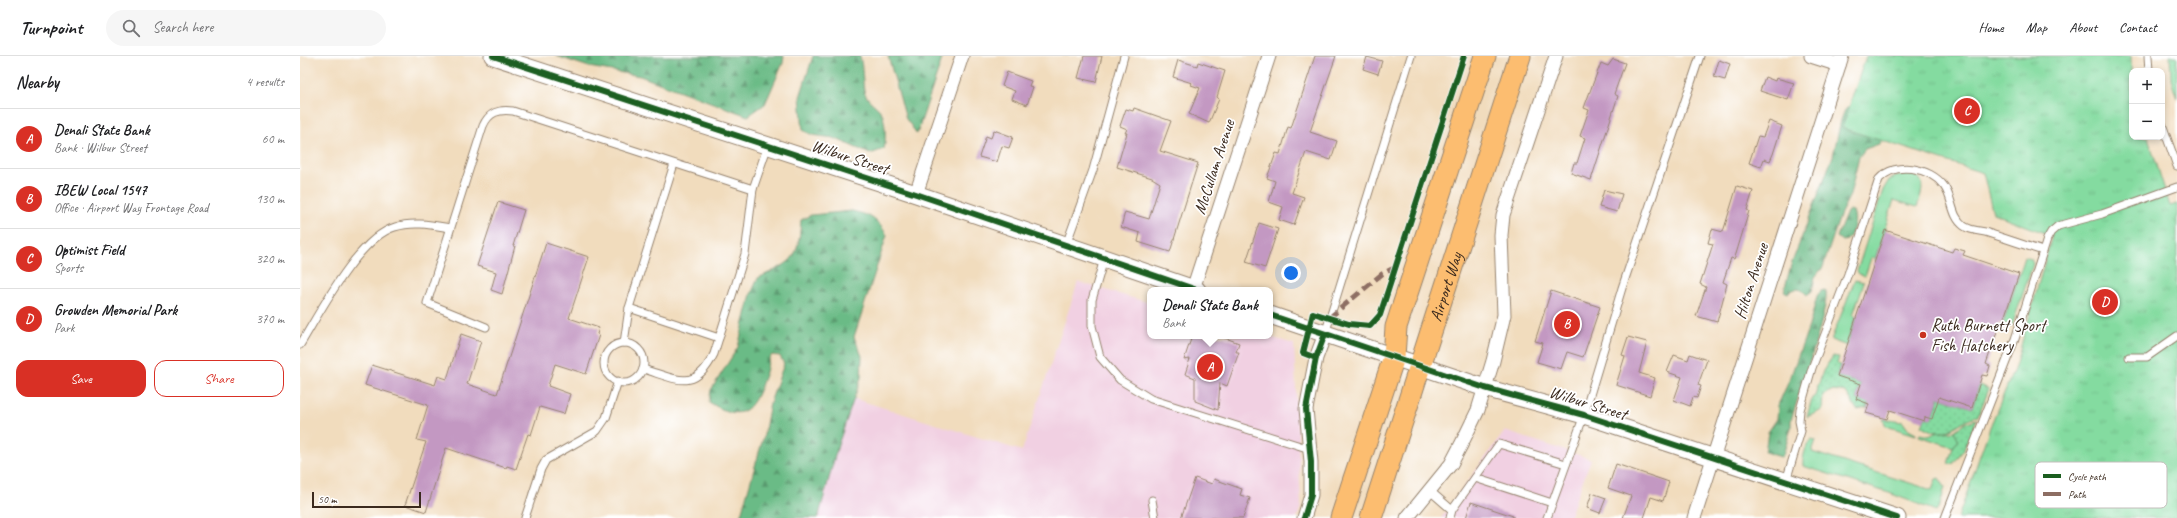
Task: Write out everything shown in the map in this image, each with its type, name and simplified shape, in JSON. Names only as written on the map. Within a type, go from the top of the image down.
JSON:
[{"type":"main road","name":"Airport Way","points":[[1341,518],[1394,357],[1396,327],[1485,56]]},
{"type":"main road","name":"Airport Way","points":[[1371,518],[1520,56]]},
{"type":"street","name":"Wilbur Street","points":[[493,56],[916,194],[1066,247],[1189,287]]},
{"type":"street","points":[[916,194],[962,56]]},
{"type":"street","name":"McCullam Avenue","points":[[1196,287],[1269,56]]},
{"type":"street","points":[[1407,518],[1451,464],[1478,410],[1493,361],[1504,315],[1501,246],[1503,215],[1556,56]]},
{"type":"street","points":[[1811,56],[1841,61]]},
{"type":"street","name":"Hilton Avenue","points":[[1694,518],[1841,61]]},
{"type":"street","name":"Wilbur Street","points":[[1273,317],[1485,388],[1584,415],[1897,518]]},
{"type":"street","points":[[1304,518],[1311,494],[1310,449],[1306,410],[1316,358],[1325,334]]},
{"type":"lane","points":[[1066,247],[1093,170],[1124,56]]},
{"type":"lane","points":[[1325,334],[1411,56]]},
{"type":"lane","points":[[1547,518],[1584,415],[1622,288],[1700,56]]},
{"type":"lane","points":[[2148,56],[2149,68]]},
{"type":"lane","points":[[486,327],[427,303],[483,126],[486,118],[495,112],[502,110],[513,111],[753,189]]},
{"type":"lane","points":[[2165,132],[2177,166]]},
{"type":"lane","points":[[643,369],[683,380],[692,379],[701,374],[708,366],[719,338],[745,254],[753,189],[768,145]]},
{"type":"lane","points":[[624,343],[629,308],[674,164]]},
{"type":"lane","points":[[1786,481],[1801,431],[1799,421],[1800,410],[1812,368],[1848,274],[1879,179],[1884,174],[1896,168],[1903,168],[1927,174],[1943,184],[1951,198],[1955,215],[1964,226],[2043,251]]},
{"type":"lane","points":[[1945,518],[2015,339],[2043,251],[2051,232],[2058,226],[2102,214],[2177,187]]},
{"type":"lane","points":[[300,345],[340,279],[374,238],[395,227],[419,223],[450,228]]},
{"type":"lane","points":[[1104,259],[1092,300],[1092,326],[1100,356],[1120,380],[1151,399],[1310,449]]},
{"type":"lane","points":[[629,308],[719,338]]},
{"type":"lane","points":[[2129,356],[2147,357],[2177,336]]},
{"type":"lane","points":[[624,343],[632,344],[641,353],[644,359],[643,369],[637,378],[631,381],[618,382],[608,373],[605,361],[609,350],[614,346],[624,343]]},
{"type":"lane","points":[[525,518],[546,460],[597,432],[606,418],[618,382]]},
{"type":"lane","points":[[1450,518],[1452,510],[1499,444],[1566,464]]},
{"type":"lane","points":[[1475,478],[1552,503]]},
{"type":"lane","points":[[1429,490],[1452,510]]},
{"type":"lane","points":[[1152,500],[1155,518]]},
{"type":"shaded area","points":[[1078,282],[1147,302],[1147,339],[1273,338],[1294,344],[1301,506],[1297,518],[815,518],[849,397],[1022,451]]},
{"type":"shaded area","points":[[1505,431],[1591,459],[1569,518],[1441,518]]},
{"type":"green space","points":[[556,56],[784,56],[783,63],[765,104],[748,116],[640,76],[589,67]]},
{"type":"green space","points":[[813,56],[860,56],[865,94],[883,115],[885,125],[884,149],[870,154],[834,138],[812,135],[803,130],[800,97]]},
{"type":"green space","points":[[888,56],[943,56],[917,134],[906,119]]},
{"type":"green space","points":[[1866,56],[2131,56],[2131,68],[2129,68],[2129,140],[2149,140],[2170,206],[2177,204],[2177,518],[1958,518],[1990,427],[2015,367],[2052,236],[1993,213],[1983,173],[1842,128]]},
{"type":"green space","points":[[2170,56],[2177,56],[2177,99],[2171,80]]},
{"type":"green space","points":[[1855,101],[1884,137],[1879,144],[1865,149],[1859,157],[1850,195],[1841,213],[1823,267],[1815,277],[1812,291],[1807,295],[1798,289],[1788,293],[1784,291],[1791,265],[1833,156],[1841,120],[1845,110]]},
{"type":"green space","points":[[1900,175],[1916,176],[1920,179],[1922,188],[1917,207],[1894,200],[1875,259],[1871,258],[1865,276],[1859,274],[1857,271],[1883,190],[1889,180]]},
{"type":"green space","points":[[1850,210],[1853,211],[1855,219],[1854,227],[1847,240],[1842,241],[1837,237],[1847,212]]},
{"type":"green space","points":[[852,211],[873,218],[887,235],[854,337],[862,356],[861,378],[838,445],[819,515],[817,518],[740,518],[764,435],[770,403],[784,364],[780,356],[772,355],[770,357],[757,395],[747,409],[740,412],[732,412],[722,409],[709,402],[711,390],[738,347],[751,294],[758,278],[779,268],[792,258],[796,252],[798,244],[801,220],[811,215]]},
{"type":"green space","points":[[2025,257],[2031,259],[2033,264],[2012,326],[2003,323]]},
{"type":"green space","points":[[1855,280],[1864,282],[1853,315],[1856,317],[1847,346],[1831,340]]},
{"type":"green space","points":[[1825,290],[1826,297],[1824,312],[1791,420],[1791,428],[1783,455],[1781,457],[1765,452],[1768,432],[1777,419],[1778,405],[1789,381],[1809,326],[1817,296],[1821,291]]},
{"type":"green space","points":[[1833,356],[1839,357],[1837,364],[1840,365],[1837,376],[1861,384],[1856,399],[1869,403],[1867,408],[1857,410],[1846,392],[1833,390],[1823,395],[1822,410],[1807,417],[1812,398],[1815,396],[1823,371]]},
{"type":"green space","points":[[1979,385],[1989,389],[1978,416],[1964,421],[1946,431],[1931,431],[1922,426],[1925,417],[1932,419],[1939,397],[1972,408]]},
{"type":"green space","points":[[1883,419],[1903,422],[1907,428],[1916,433],[1916,435],[1886,426]]},
{"type":"green space","points":[[1977,419],[1964,449],[1953,464],[1948,464],[1953,447],[1959,440],[1954,431],[1967,422]]},
{"type":"green space","points":[[1954,431],[1959,440],[1953,447],[1919,436],[1920,434],[1929,436],[1935,433]]},
{"type":"green space","points":[[1811,439],[1816,440],[1812,452],[1932,490],[1936,479],[1939,478],[1945,487],[1940,505],[1936,511],[1889,493],[1803,466],[1805,452]]},
{"type":"building","points":[[1084,56],[1102,56],[1096,82],[1078,78]]},
{"type":"building","points":[[1315,56],[1336,56],[1310,132],[1337,141],[1331,160],[1306,152],[1292,193],[1304,197],[1294,225],[1279,220],[1283,207],[1269,202],[1275,181],[1267,178],[1276,153],[1280,154],[1288,127],[1291,128]]},
{"type":"building","points":[[1367,57],[1382,61],[1378,74],[1363,69]]},
{"type":"building","points":[[1613,59],[1625,63],[1614,94],[1618,96],[1591,180],[1571,173],[1574,163],[1577,163],[1585,138],[1580,136],[1589,110],[1584,108],[1592,86],[1601,63],[1608,66]]},
{"type":"building","points":[[1178,60],[1197,66],[1198,62],[1225,71],[1217,97],[1219,99],[1209,123],[1189,114],[1200,88],[1191,85],[1192,83],[1173,77]]},
{"type":"building","points":[[1719,60],[1730,64],[1725,80],[1714,77]]},
{"type":"building","points":[[1007,72],[1031,81],[1029,86],[1033,87],[1027,105],[1012,99],[1015,91],[1002,86]]},
{"type":"building","points":[[1765,77],[1775,81],[1776,78],[1794,83],[1788,100],[1760,91]]},
{"type":"building","points":[[1134,108],[1171,121],[1160,151],[1198,163],[1170,252],[1138,242],[1140,233],[1121,227],[1125,212],[1149,219],[1160,183],[1152,178],[1117,167],[1127,133],[1125,133],[1127,129],[1120,126],[1126,109],[1133,111]]},
{"type":"building","points":[[1769,121],[1782,126],[1770,161],[1764,159],[1761,167],[1749,163],[1758,136],[1763,137]]},
{"type":"building","points":[[994,130],[1013,137],[1009,148],[1002,146],[997,162],[979,157],[986,136],[991,138]]},
{"type":"building","points":[[1737,186],[1753,191],[1747,210],[1749,211],[1736,254],[1734,259],[1731,258],[1723,282],[1727,284],[1717,322],[1696,316],[1706,287],[1700,284],[1713,244],[1708,243],[1712,229],[1723,232]]},
{"type":"building","points":[[1604,190],[1622,194],[1617,212],[1599,207]]},
{"type":"building","points":[[498,202],[524,210],[513,246],[515,246],[502,294],[491,290],[496,272],[477,266]]},
{"type":"building","points":[[1259,223],[1278,229],[1265,268],[1246,262]]},
{"type":"building","name":"Ruth Burnett Sport Fish Hatchery","points":[[1885,230],[1952,252],[1954,248],[1965,251],[1963,255],[2019,274],[2002,324],[2000,323],[1986,364],[1990,366],[1987,376],[1982,375],[1972,408],[1939,397],[1932,419],[1925,417],[1924,421],[1890,410],[1887,419],[1866,413],[1869,404],[1856,399],[1861,384],[1837,376]]},
{"type":"building","points":[[546,243],[589,257],[569,318],[599,328],[597,334],[599,335],[586,374],[555,364],[548,386],[570,394],[564,414],[540,407],[531,435],[528,434],[516,469],[507,466],[506,468],[446,448],[426,512],[405,505],[426,442],[417,440],[428,405],[365,385],[372,365],[435,385],[438,376],[447,379],[461,334],[481,341],[467,384],[497,394]]},
{"type":"building","points":[[1551,291],[1600,307],[1583,357],[1567,352],[1561,369],[1537,362],[1543,343],[1535,341]]},
{"type":"building","points":[[1628,337],[1647,342],[1639,373],[1655,378],[1650,396],[1616,385],[1625,356],[1622,355]]},
{"type":"building","points":[[1191,339],[1228,339],[1239,343],[1236,352],[1239,352],[1227,386],[1220,383],[1218,410],[1195,401],[1195,378],[1185,374],[1190,359],[1184,360]]},
{"type":"building","points":[[1690,354],[1707,360],[1698,385],[1701,386],[1697,398],[1693,397],[1690,406],[1674,400],[1682,377],[1667,372],[1674,355],[1688,360]]},
{"type":"building","points":[[1616,464],[1669,482],[1663,501],[1651,497],[1644,518],[1623,518],[1631,496],[1608,488]]},
{"type":"building","points":[[1195,478],[1212,484],[1214,479],[1242,489],[1240,495],[1250,498],[1243,518],[1181,518]]},
{"type":"building","points":[[1592,493],[1606,498],[1600,513],[1587,508]]},
{"type":"building","points":[[1471,502],[1513,516],[1513,518],[1466,518]]},
{"type":"marked path","points":[[1329,318],[1382,274],[1396,267]]},
{"type":"cycle path","points":[[493,56],[916,194],[1188,287]]},
{"type":"cycle path","points":[[1316,358],[1303,353],[1313,313],[1349,324],[1370,326],[1380,315],[1464,56]]},
{"type":"cycle path","points":[[1273,316],[1485,388],[1584,415],[1897,518]]},
{"type":"cycle path","points":[[1304,518],[1311,495],[1311,462],[1306,409],[1316,358],[1325,334]]},
{"type":"place","name":"Optimist Field","points":[[1967,111]]},
{"type":"place","name":"Growden Memorial Park","points":[[2105,302]]},
{"type":"place","name":"IBEW Local 1547","points":[[1567,324]]},
{"type":"place","name":"Ruth Burnett Sport Fish Hatchery","points":[[1923,335]]},
{"type":"place","name":"Denali State Bank","points":[[1210,367]]}]
